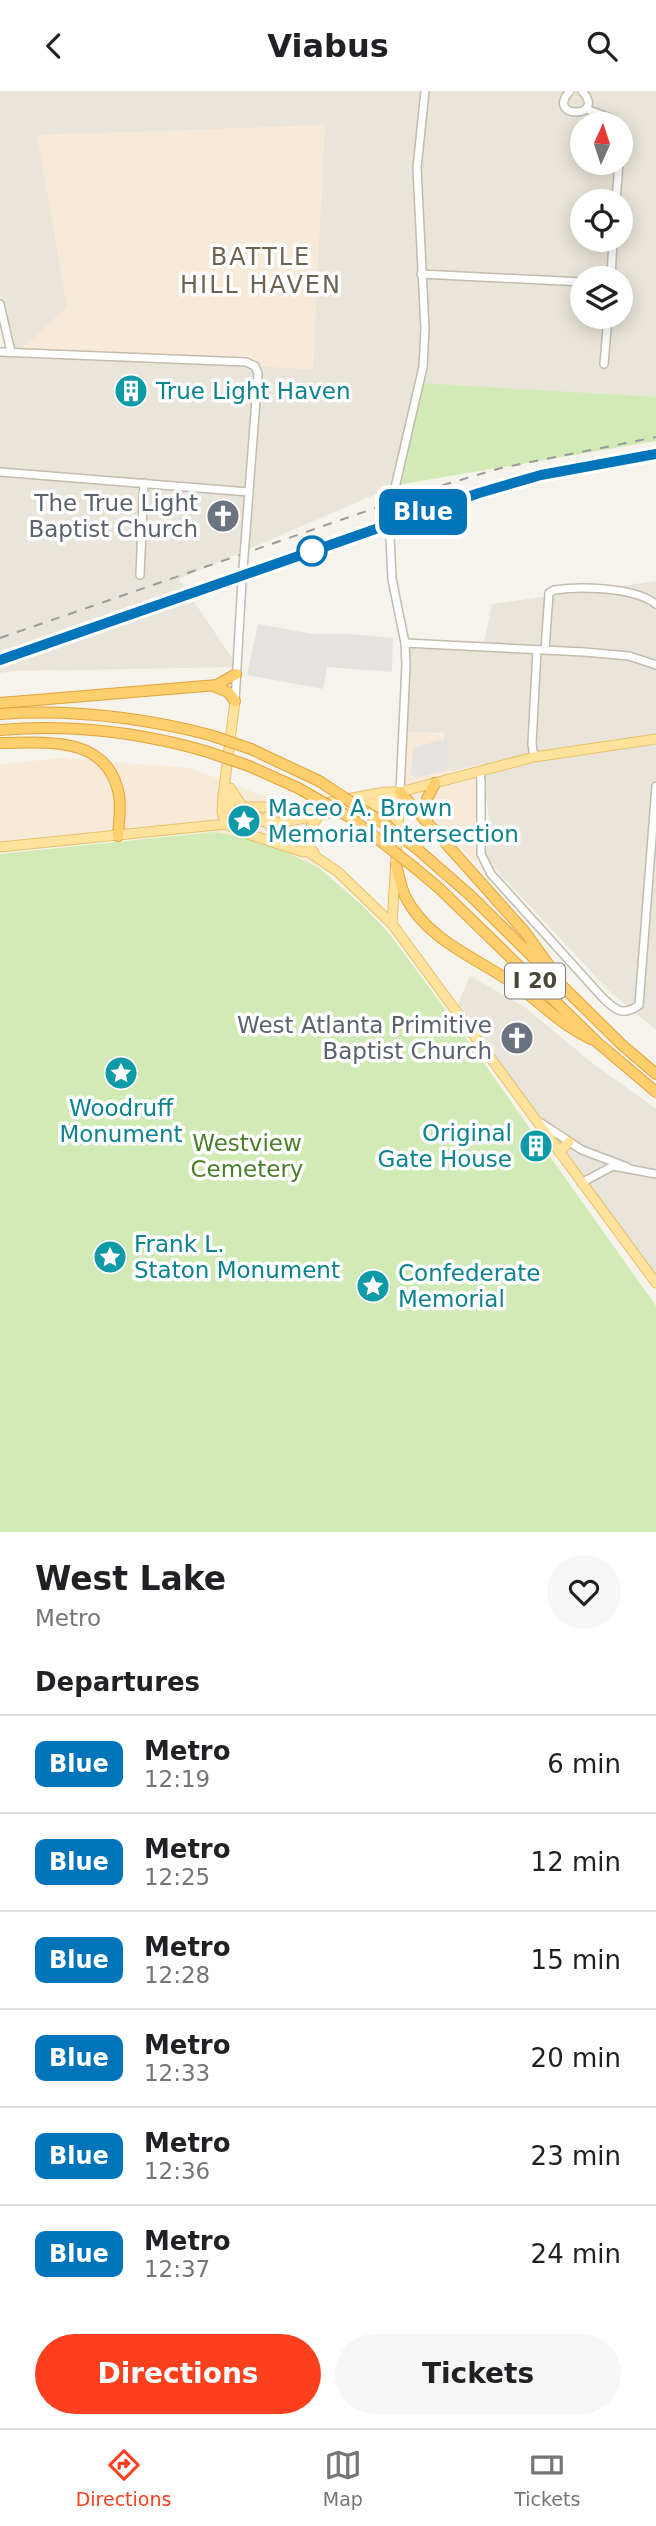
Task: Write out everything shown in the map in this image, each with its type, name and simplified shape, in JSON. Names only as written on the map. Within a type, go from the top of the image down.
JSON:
[{"type":"highway","points":[[0,703],[211,685],[223,683],[236,674]]},
{"type":"highway","points":[[211,685],[228,692],[235,701]]},
{"type":"highway","name":"I 20","points":[[0,714],[49,712],[116,716],[210,735],[251,749],[320,781],[416,848],[471,896],[621,1044],[656,1074]]},
{"type":"highway","name":"I 20","points":[[0,730],[66,728],[113,731],[180,743],[249,766],[298,788],[351,818],[415,868],[598,1043],[656,1092]]},
{"type":"highway","points":[[0,743],[71,745],[95,755],[109,770],[118,788],[118,836]]},
{"type":"highway","points":[[428,822],[427,799],[435,783]]},
{"type":"highway","points":[[400,792],[525,932],[566,989]]},
{"type":"highway","points":[[396,865],[410,905],[438,937],[510,981],[572,1031],[598,1043]]},
{"type":"main road","points":[[235,701],[222,812],[226,824],[248,834],[317,856]]},
{"type":"main road","points":[[263,821],[272,813],[385,792],[400,792],[534,757],[656,739]]},
{"type":"main road","points":[[226,824],[230,806],[228,773]]},
{"type":"main road","points":[[242,806],[255,809],[281,807],[384,787],[400,792]]},
{"type":"main road","points":[[230,788],[242,806],[317,856],[360,892],[392,924],[656,1283]]},
{"type":"main road","points":[[0,847],[226,824],[263,821],[280,824],[388,800],[400,792]]},
{"type":"main road","points":[[392,924],[400,792]]},
{"type":"main road","points":[[371,804],[390,810],[398,824]]},
{"type":"main road","points":[[317,856],[309,846],[306,834],[320,816]]},
{"type":"main road","points":[[559,1151],[569,1142]]},
{"type":"street","points":[[400,792],[406,665],[405,643],[392,579],[390,536],[394,492],[423,367],[425,328],[417,169],[425,91]]},
{"type":"street","points":[[570,91],[564,100],[568,110],[579,113],[586,109],[588,101],[582,91]]},
{"type":"street","points":[[586,109],[594,112]]},
{"type":"street","points":[[421,274],[570,281]]},
{"type":"street","points":[[0,304],[11,352]]},
{"type":"street","points":[[604,364],[607,329]]},
{"type":"street","points":[[0,352],[246,362],[255,366],[258,373],[235,701]]},
{"type":"street","points":[[0,472],[250,492]]},
{"type":"street","points":[[140,575],[144,483]]},
{"type":"street","points":[[534,757],[532,744],[549,593],[554,590],[609,590],[641,596],[656,604]]},
{"type":"street","points":[[405,643],[629,656],[656,665]]},
{"type":"street","points":[[480,772],[481,855],[491,874],[611,1006],[622,1012],[628,1012],[639,1005],[654,850],[656,786]]},
{"type":"street","points":[[538,1121],[569,1142],[626,1167]]},
{"type":"street","points":[[581,1183],[613,1166],[656,1174]]},
{"type":"shaded area","points":[[0,91],[656,91],[656,397],[397,485],[179,579],[238,667],[0,673],[0,354],[15,354],[0,295]],"holes":[[[67,308],[313,369],[16,354]]]},
{"type":"shaded area","points":[[325,125],[313,369],[15,355],[67,307],[37,135]]},
{"type":"shaded area","points":[[656,581],[656,1030],[609,991],[485,858],[489,819],[482,764],[450,772],[443,733],[405,732],[402,644],[483,648],[492,604]]},
{"type":"shaded area","points":[[258,624],[313,634],[393,638],[392,672],[327,667],[323,689],[247,675]]},
{"type":"shaded area","points":[[407,732],[442,735],[449,774],[476,767],[479,781],[477,864],[416,803],[404,786]]},
{"type":"shaded area","points":[[448,738],[449,770],[414,778],[411,775],[413,748]]},
{"type":"shaded area","points":[[63,758],[190,768],[288,805],[318,867],[257,839],[213,832],[0,847],[0,764]]},
{"type":"shaded area","points":[[470,976],[526,1008],[591,1062],[656,1109],[656,1287],[456,1008]]},
{"type":"green space","points":[[419,383],[656,397],[656,441],[397,485]]},
{"type":"green space","name":"Westview Cemetery","points":[[213,832],[257,839],[318,867],[388,932],[656,1306],[656,1532],[0,1532],[0,854]]},
{"type":"railway","points":[[0,638],[433,488],[501,468],[656,437]]},
{"type":"railway","points":[[375,525],[540,471],[656,450]]},
{"type":"railway","points":[[0,660],[209,587]]},
{"type":"metro line","name":"Blue","points":[[0,660],[479,493],[541,475],[656,454]]},
{"type":"place","name":"True Light Haven","points":[[131,391]]},
{"type":"place","name":"The True Light Baptist Church","points":[[223,516]]},
{"type":"place","name":"Maceo A. Brown Memorial Intersection","points":[[244,821]]},
{"type":"place","name":"West Atlanta Primitive Baptist Church","points":[[517,1038]]},
{"type":"place","name":"Woodruff Monument","points":[[121,1073]]},
{"type":"place","name":"Original Gate House","points":[[536,1146]]},
{"type":"place","name":"Frank L. Staton Monument","points":[[110,1257]]},
{"type":"place","name":"Confederate Memorial","points":[[373,1286]]},
{"type":"district","name":"BATTLE HILL HAVEN","points":[[261,271]]}]
